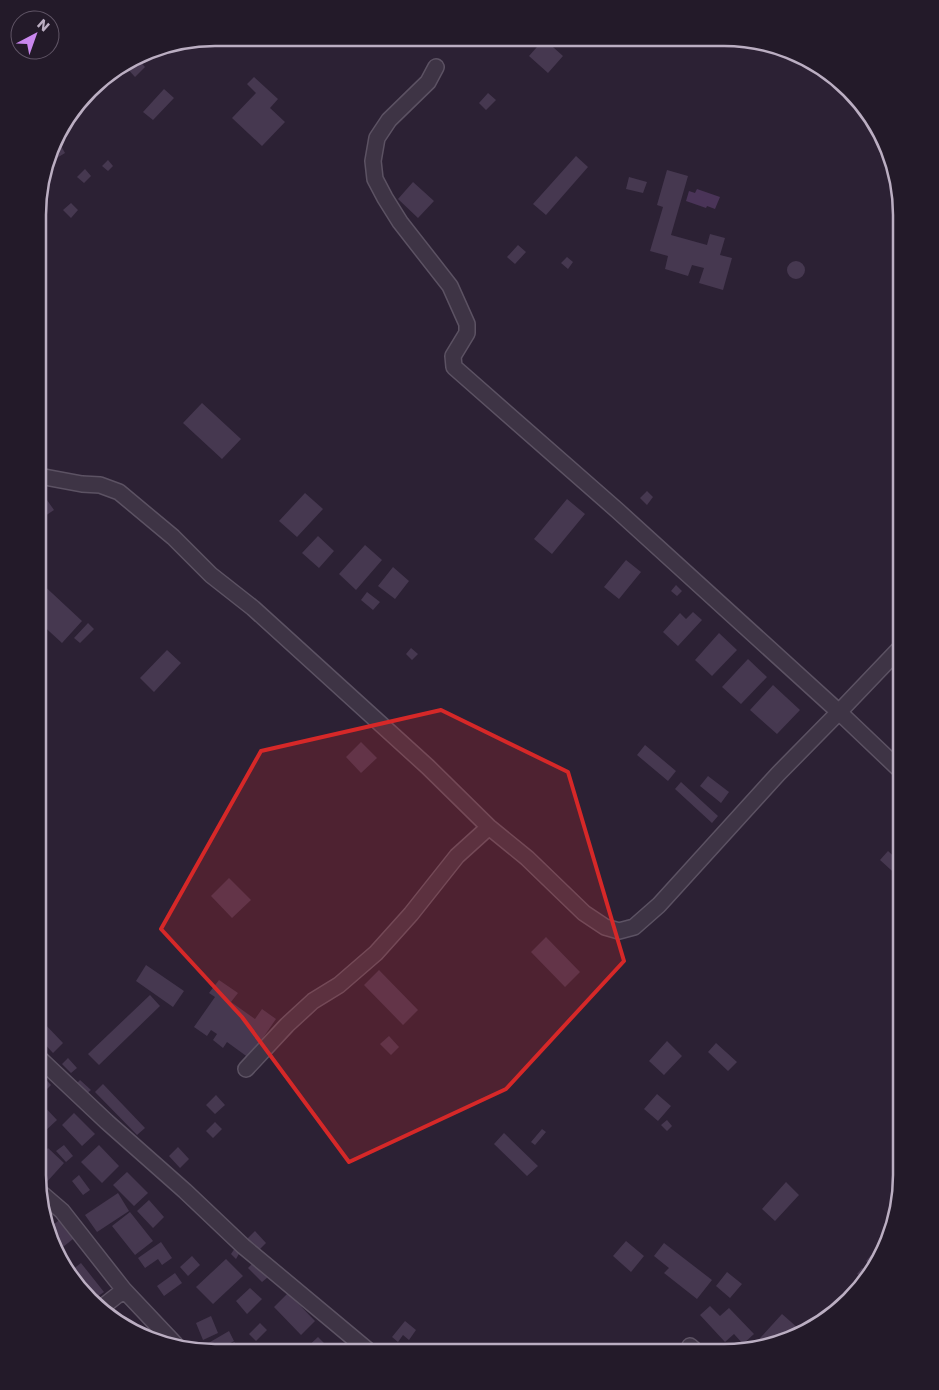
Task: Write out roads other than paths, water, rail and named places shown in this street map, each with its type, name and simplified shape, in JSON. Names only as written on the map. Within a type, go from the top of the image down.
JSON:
[{"type":"street","points":[[436,68],[428,82],[389,120],[377,138],[372,161],[375,179],[385,198],[400,222],[450,286],[467,324],[467,333],[453,356],[454,368],[618,511],[892,762]]},
{"type":"street","points":[[46,477],[82,484],[100,485],[119,492],[173,537],[211,575],[253,608],[428,767],[489,827],[527,858],[584,913],[604,927],[619,931],[634,927],[659,905],[778,774],[893,656]]},
{"type":"street","points":[[246,1069],[287,1025],[313,1001],[339,985],[376,953],[411,914],[457,856],[489,827]]},
{"type":"street","points":[[46,1064],[242,1246],[360,1344]]},
{"type":"street","points":[[49,1200],[62,1211],[124,1290],[168,1337]]},
{"type":"street","points":[[106,1304],[124,1290]]}]
